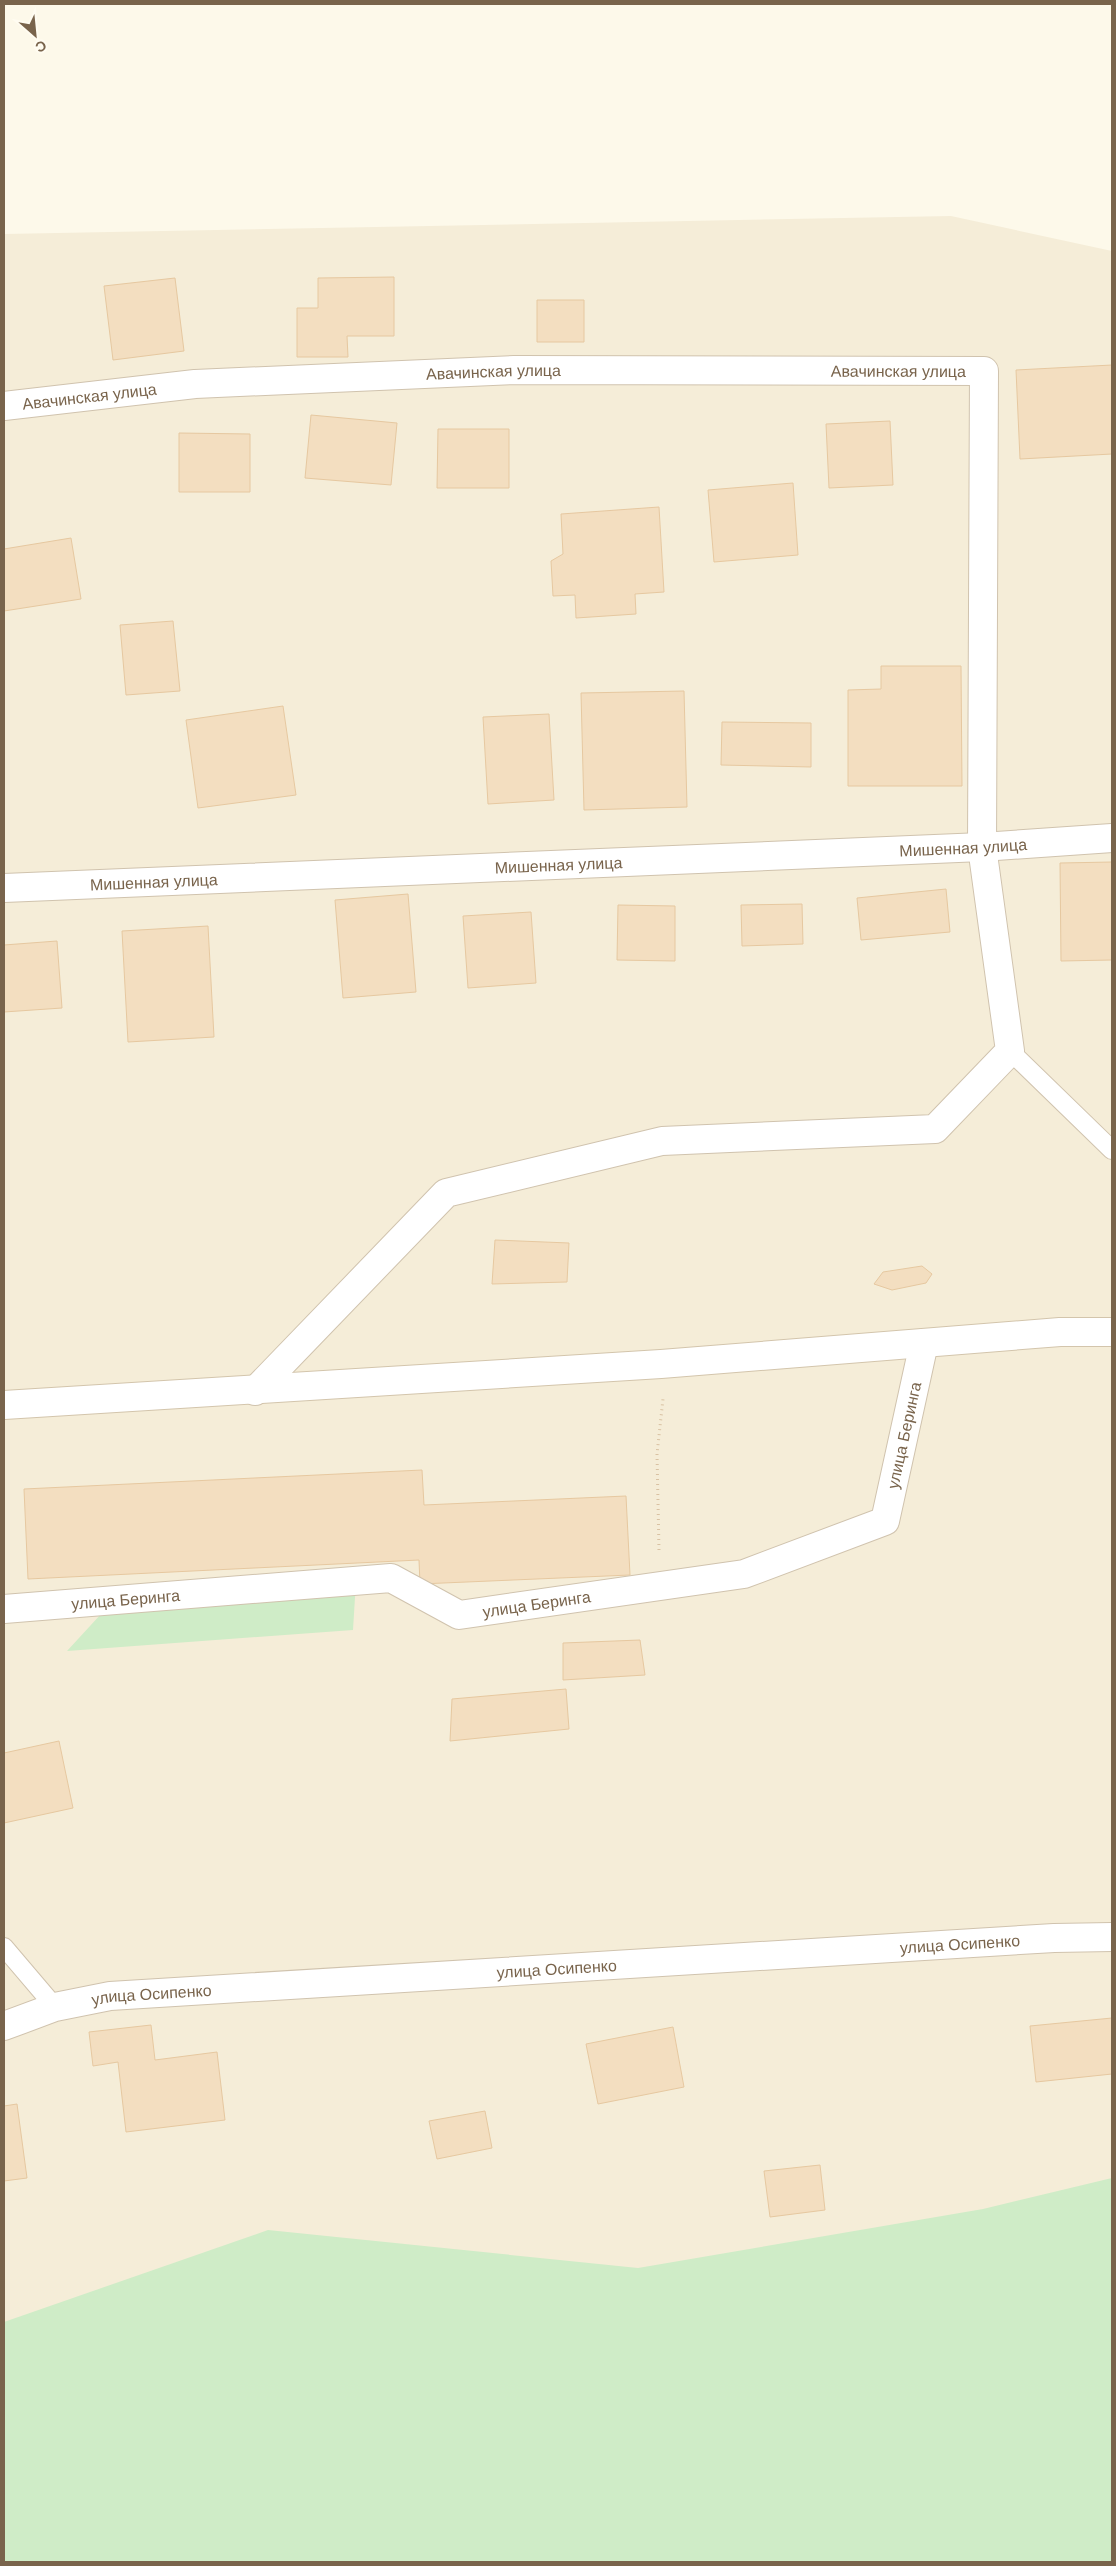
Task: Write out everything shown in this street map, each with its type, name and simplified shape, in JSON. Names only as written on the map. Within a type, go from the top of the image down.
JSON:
[{"type":"street","name":"Авачинская улица","points":[[4,406],[195,384],[514,370],[984,371],[982,847]]},
{"type":"street","name":"Мишенная улица","points":[[4,888],[982,847],[1112,838]]},
{"type":"street","points":[[255,1391],[446,1193],[662,1141],[935,1129],[1010,1051],[982,847]]},
{"type":"street","points":[[4,1405],[255,1391],[1060,1332],[1112,1332]]},
{"type":"street","name":"улица Беринга","points":[[4,1609],[391,1578],[459,1615],[744,1574],[885,1521],[924,1343]]},
{"type":"street","name":"улица Осипенко","points":[[4,2026],[55,2007],[110,1996],[1054,1938],[1112,1937]]},
{"type":"lane","points":[[1010,1051],[1112,1150]]},
{"type":"lane","points":[[4,1947],[55,2007]]},
{"type":"path","points":[[660,1586],[657,1454],[663,1399]]},
{"type":"shaded area","points":[[951,216],[1112,251],[1112,2295],[4,2346],[4,234]]},
{"type":"green space","points":[[356,1581],[353,1630],[67,1651],[113,1601]]},
{"type":"green space","points":[[1112,2178],[1112,2562],[4,2562],[4,2322],[268,2230],[638,2268],[983,2209]]},
{"type":"building","points":[[394,277],[394,336],[347,336],[348,357],[297,357],[297,308],[318,308],[318,278]]},
{"type":"building","points":[[175,278],[184,351],[113,360],[104,286]]},
{"type":"building","points":[[537,300],[584,300],[584,342],[537,342]]},
{"type":"building","points":[[1112,365],[1112,454],[1020,459],[1016,370]]},
{"type":"building","points":[[311,415],[397,423],[391,485],[305,478]]},
{"type":"building","points":[[890,421],[893,485],[829,488],[826,424]]},
{"type":"building","points":[[438,429],[509,429],[509,488],[437,488]]},
{"type":"building","points":[[179,433],[250,434],[250,492],[179,492]]},
{"type":"building","points":[[793,483],[798,555],[714,562],[708,490]]},
{"type":"building","points":[[659,507],[664,592],[635,594],[636,614],[576,618],[575,595],[553,596],[551,561],[563,554],[561,514]]},
{"type":"building","points":[[71,538],[81,599],[4,611],[4,549]]},
{"type":"building","points":[[173,621],[180,691],[126,695],[120,625]]},
{"type":"building","points":[[881,666],[961,666],[962,786],[848,786],[848,690],[881,689]]},
{"type":"building","points":[[684,691],[687,807],[584,810],[581,693]]},
{"type":"building","points":[[283,706],[296,795],[198,808],[186,720]]},
{"type":"building","points":[[549,714],[554,800],[488,804],[483,717]]},
{"type":"building","points":[[722,722],[811,723],[811,767],[721,765]]},
{"type":"building","points":[[1112,862],[1112,960],[1061,961],[1060,863]]},
{"type":"building","points":[[946,889],[950,932],[861,940],[857,898]]},
{"type":"building","points":[[408,894],[416,992],[343,998],[335,900]]},
{"type":"building","points":[[802,904],[803,944],[742,946],[741,905]]},
{"type":"building","points":[[618,905],[675,906],[675,961],[617,960]]},
{"type":"building","points":[[531,912],[536,983],[468,988],[463,916]]},
{"type":"building","points":[[208,926],[214,1037],[128,1042],[122,931]]},
{"type":"building","points":[[57,941],[62,1008],[4,1012],[4,945]]},
{"type":"building","points":[[495,1240],[569,1243],[567,1282],[492,1284]]},
{"type":"building","points":[[922,1266],[932,1274],[926,1283],[892,1290],[874,1284],[883,1272]]},
{"type":"building","points":[[422,1470],[424,1505],[626,1496],[630,1575],[420,1584],[419,1560],[28,1579],[24,1489]]},
{"type":"building","points":[[640,1640],[645,1675],[563,1680],[563,1643]]},
{"type":"building","points":[[566,1689],[569,1729],[450,1741],[452,1699]]},
{"type":"building","points":[[59,1741],[73,1808],[4,1823],[4,1753]]},
{"type":"building","points":[[1112,2018],[1112,2074],[1036,2082],[1030,2026]]},
{"type":"building","points":[[151,2025],[155,2060],[217,2052],[225,2120],[126,2132],[118,2062],[93,2066],[89,2032]]},
{"type":"building","points":[[673,2027],[684,2087],[598,2104],[586,2044]]},
{"type":"building","points":[[17,2104],[27,2178],[4,2181],[4,2106]]},
{"type":"building","points":[[485,2111],[492,2148],[437,2159],[429,2121]]},
{"type":"building","points":[[820,2165],[825,2210],[770,2217],[764,2171]]}]
